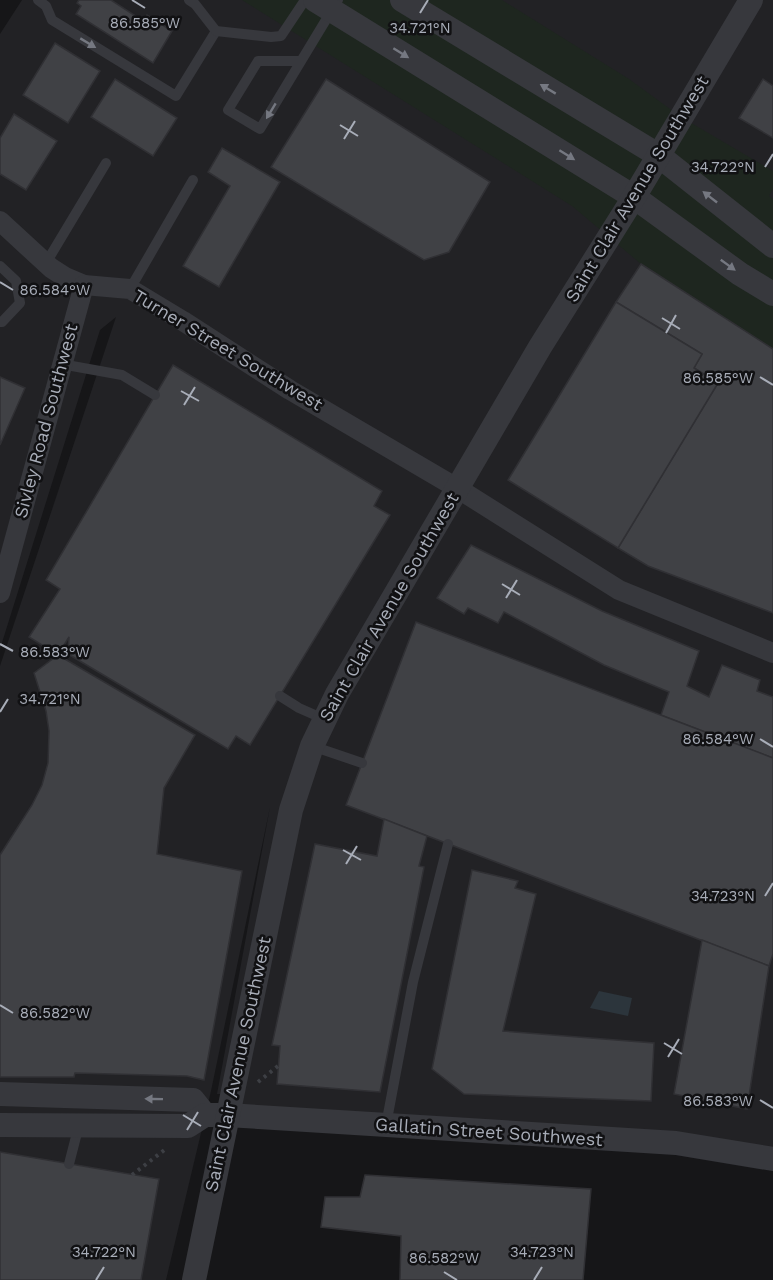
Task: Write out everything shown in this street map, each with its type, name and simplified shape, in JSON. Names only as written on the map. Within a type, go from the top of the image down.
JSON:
[{"type":"street","points":[[402,0],[658,155],[773,246]]},
{"type":"street","name":"Saint Clair Avenue Southwest","points":[[194,1280],[216,1115],[291,810],[312,746],[337,694],[457,488],[751,0]]},
{"type":"street","points":[[329,3],[634,197],[740,274],[773,294]]},
{"type":"street","name":"Turner Street Southwest","points":[[0,221],[65,277],[84,285],[130,289],[290,390],[457,488],[619,590],[773,653]]},
{"type":"street","name":"Sivley Road Southwest","points":[[0,593],[84,285]]},
{"type":"street","points":[[0,1094],[193,1100],[216,1115]]},
{"type":"street","points":[[40,1125],[51,1112],[80,1110],[88,1098]]},
{"type":"street","name":"Gallatin Street Southwest","points":[[0,1125],[188,1126],[216,1115],[676,1143],[772,1155]]},
{"type":"lane","points":[[189,0],[195,4],[216,31],[271,37],[281,36],[304,0]]},
{"type":"lane","points":[[45,2],[52,20],[176,96],[216,31]]},
{"type":"lane","points":[[301,61],[258,61],[228,110],[261,129],[301,61],[329,3]]},
{"type":"lane","points":[[46,263],[106,163]]},
{"type":"lane","points":[[130,289],[193,180]]},
{"type":"lane","points":[[0,266],[16,281],[20,303],[0,322]]},
{"type":"lane","points":[[61,364],[122,375],[155,395]]},
{"type":"lane","points":[[280,696],[299,708],[324,719]]},
{"type":"lane","points":[[312,746],[362,763]]},
{"type":"lane","points":[[386,1125],[413,982],[448,844]]},
{"type":"lane","points":[[69,1164],[79,1125]]},
{"type":"shaded area","points":[[22,0],[773,0],[773,1160],[227,1115],[232,1095],[217,1094],[270,807],[211,1091],[166,1280],[0,1280],[0,666],[116,317],[100,330],[0,649],[0,34]]},
{"type":"shaded area","points":[[242,0],[502,0],[629,79],[681,117],[773,171],[773,189],[769,196],[773,199],[773,349],[641,264],[572,206]]},
{"type":"shaded area","points":[[599,991],[632,998],[628,1016],[590,1008]]},
{"type":"building","points":[[79,0],[111,0],[143,21],[147,15],[172,31],[153,63],[76,14],[81,6],[77,3]]},
{"type":"building","points":[[55,43],[100,71],[68,123],[23,95]]},
{"type":"building","points":[[115,79],[177,118],[153,156],[91,117]]},
{"type":"building","points":[[326,79],[490,182],[449,252],[424,260],[271,167]]},
{"type":"building","points":[[763,79],[773,86],[773,138],[739,118]]},
{"type":"building","points":[[14,114],[57,141],[26,190],[0,174],[0,138]]},
{"type":"building","points":[[222,148],[280,182],[219,287],[183,266],[230,186],[208,172]]},
{"type":"building","points":[[641,264],[773,349],[773,613],[648,566],[618,548],[718,383],[694,368],[702,354],[616,302]]},
{"type":"building","points":[[616,302],[702,354],[694,368],[718,383],[618,548],[508,480]]},
{"type":"building","points":[[173,365],[382,491],[374,506],[390,515],[250,745],[236,736],[228,749],[68,654],[69,637],[58,655],[29,637],[60,589],[46,580]]},
{"type":"building","points":[[0,377],[25,388],[0,445]]},
{"type":"building","points":[[471,545],[602,611],[699,651],[687,686],[709,697],[722,665],[760,680],[757,691],[773,697],[773,758],[661,715],[669,692],[604,665],[504,612],[498,623],[468,608],[464,614],[437,598]]},
{"type":"building","points":[[416,622],[773,758],[773,954],[769,966],[346,805]]},
{"type":"building","points":[[58,655],[195,735],[164,788],[157,854],[242,871],[204,1080],[187,1076],[75,1073],[74,1077],[0,1077],[0,855],[42,785],[48,763],[49,731],[46,711],[34,673]]},
{"type":"building","points":[[384,819],[427,836],[419,866],[424,867],[380,1092],[277,1084],[280,1046],[272,1045],[315,844],[377,856]]},
{"type":"building","points":[[472,870],[518,881],[515,888],[536,894],[503,1031],[654,1043],[651,1101],[464,1094],[432,1069]]},
{"type":"building","points":[[702,940],[769,966],[747,1109],[674,1094]]},
{"type":"building","points":[[0,1152],[159,1179],[141,1280],[0,1280]]},
{"type":"building","points":[[365,1175],[591,1189],[583,1280],[400,1280],[401,1236],[321,1227],[325,1197],[360,1197]]}]
